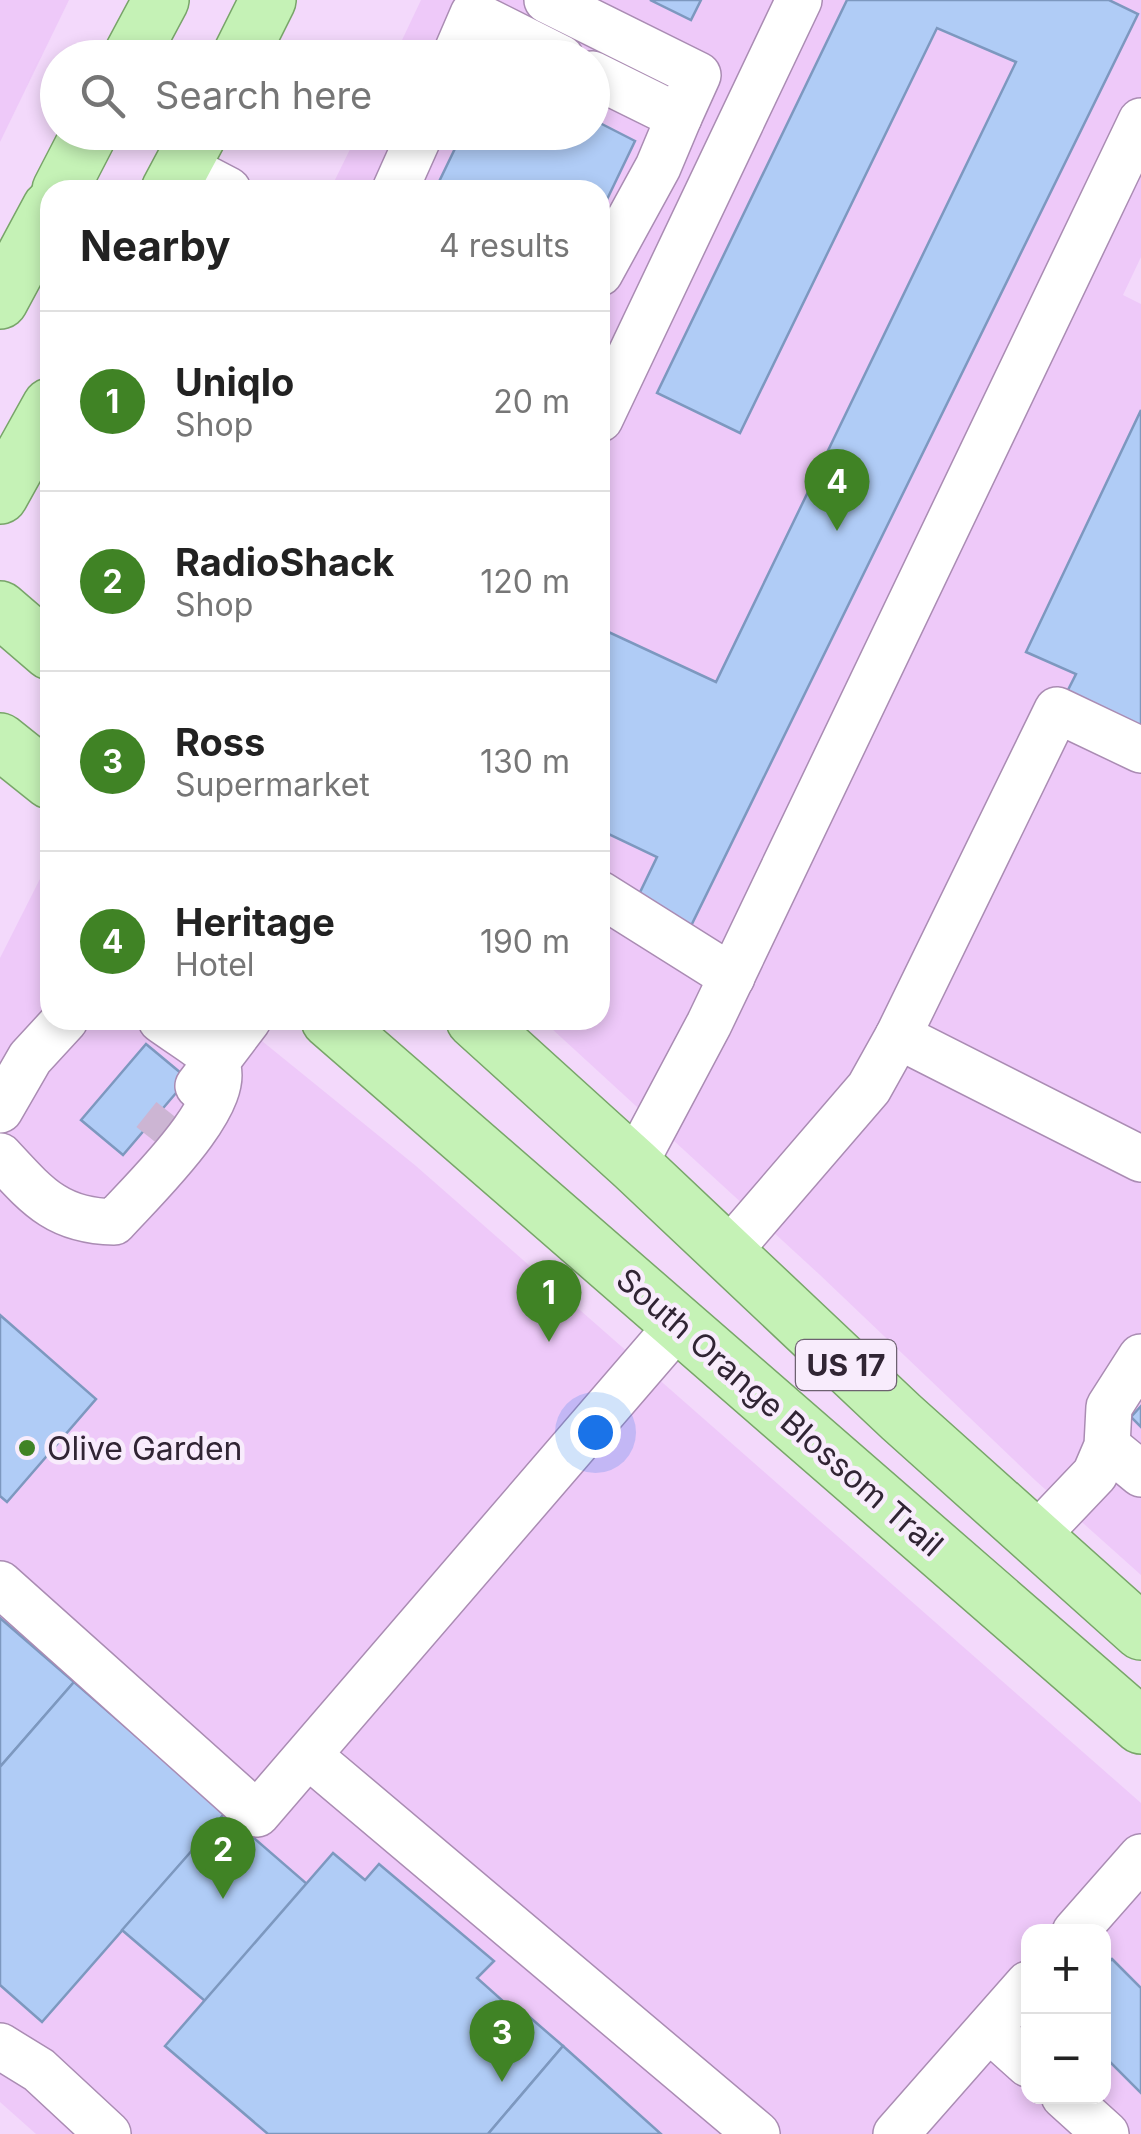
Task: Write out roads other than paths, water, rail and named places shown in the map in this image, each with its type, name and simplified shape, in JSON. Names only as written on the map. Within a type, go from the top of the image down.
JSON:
[{"type":"main road","points":[[139,40],[160,0]]},
{"type":"main road","points":[[248,40],[268,0]]},
{"type":"main road","points":[[65,180],[81,150]]},
{"type":"main road","points":[[0,301],[40,227]]},
{"type":"main road","points":[[0,496],[40,424]]},
{"type":"main road","points":[[0,610],[40,644]]},
{"type":"main road","points":[[0,741],[40,773]]},
{"type":"main road","name":"South Orange Blossom Trail","points":[[341,1030],[1141,1726]]},
{"type":"main road","name":"US 17","points":[[485,1030],[901,1417],[1141,1632]]},
{"type":"lane","points":[[547,0],[698,75],[658,167],[610,254]]},
{"type":"lane","points":[[610,398],[799,0]]},
{"type":"lane","points":[[462,40],[476,7],[531,40]]},
{"type":"lane","points":[[610,83],[679,117]]},
{"type":"lane","points":[[634,1165],[732,976],[1141,121]]},
{"type":"lane","points":[[399,180],[412,150]]},
{"type":"lane","points":[[727,1253],[869,1088],[1057,710],[1141,750]]},
{"type":"lane","points":[[610,900],[732,976]]},
{"type":"lane","points":[[0,1110],[30,1058],[56,1030]]},
{"type":"lane","points":[[0,1156],[54,1209],[85,1222],[114,1222],[192,1134],[217,1094],[220,1079],[216,1062],[174,1030]]},
{"type":"lane","points":[[85,1222],[240,1030]]},
{"type":"lane","points":[[898,1036],[1141,1159]]},
{"type":"lane","points":[[0,1584],[257,1814],[678,1324]]},
{"type":"lane","points":[[1035,1537],[1095,1474],[1107,1446],[1109,1407],[1141,1357]]},
{"type":"lane","points":[[1107,1446],[1141,1474]]},
{"type":"lane","points":[[309,1756],[757,2134]]},
{"type":"lane","points":[[1081,1924],[1141,1856]]},
{"type":"lane","points":[[896,2134],[1021,1992]]},
{"type":"lane","points":[[989,2028],[1021,2058]]},
{"type":"lane","points":[[0,2046],[38,2070],[108,2134]]},
{"type":"lane","points":[[1073,2104],[1106,2134]]},
{"type":"tunnel","points":[[154,1141],[174,1116]]},
{"type":"place","name":"Heritage","points":[[837,531]]},
{"type":"place","name":"Uniqlo","points":[[549,1342]]},
{"type":"place","name":"Olive Garden","points":[[27,1448]]},
{"type":"place","name":"RadioShack","points":[[223,1899]]},
{"type":"place","name":"Ross","points":[[502,2082]]}]
